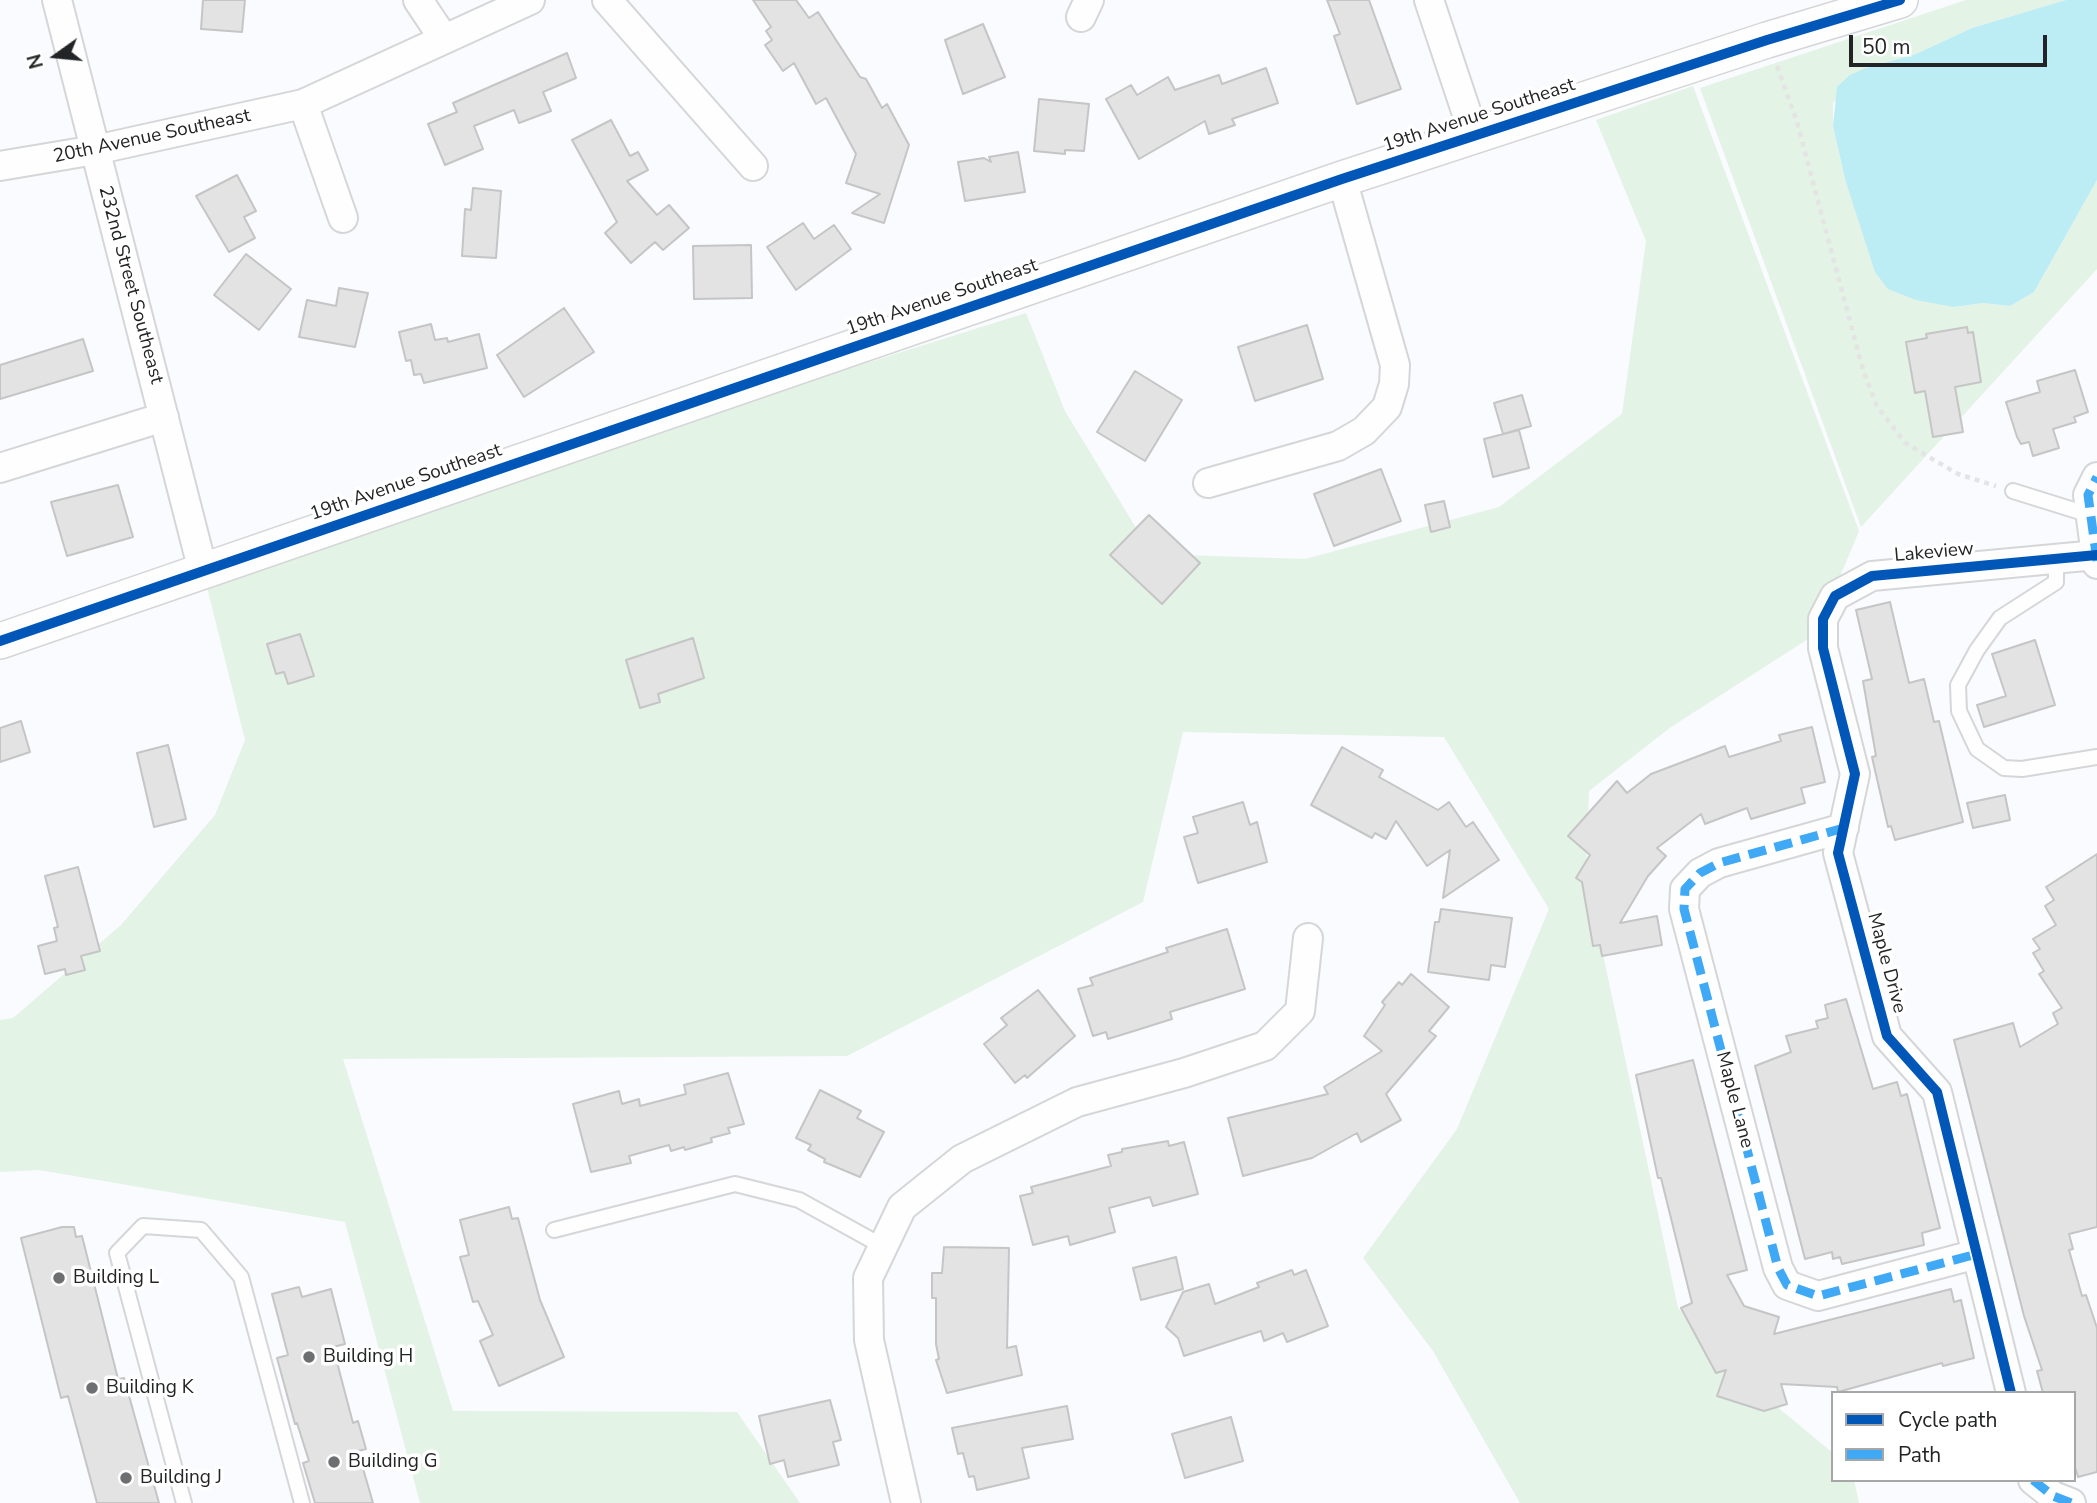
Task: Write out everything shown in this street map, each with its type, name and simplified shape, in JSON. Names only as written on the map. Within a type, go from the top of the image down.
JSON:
[{"type":"street","name":"232nd Street Southeast","points":[[57,0],[203,571]]},
{"type":"street","points":[[418,0],[444,39]]},
{"type":"street","name":"20th Avenue Southeast","points":[[0,166],[95,150],[303,104],[530,0]]},
{"type":"street","points":[[607,0],[753,166]]},
{"type":"street","points":[[1429,0],[1475,135]]},
{"type":"street","name":"19th Avenue Southeast","points":[[0,641],[1342,179],[1768,40],[1900,0]]},
{"type":"street","points":[[303,104],[343,218]]},
{"type":"street","points":[[1208,483],[1338,446],[1364,431],[1387,407],[1394,384],[1395,365],[1342,179]]},
{"type":"street","points":[[0,468],[164,416]]},
{"type":"street","points":[[2097,477],[2088,495],[2097,558]]},
{"type":"street","name":"Lakeview","points":[[1822,648],[1823,619],[1835,596],[1872,576],[2056,559],[2097,558]]},
{"type":"street","name":"Maple Drive","points":[[1822,648],[1855,774],[1838,853],[1887,1036],[1937,1092],[2010,1391]]},
{"type":"street","name":"Maple Lane","points":[[1843,828],[1718,863],[1700,873],[1685,889],[1684,909],[1778,1268],[1787,1285],[1818,1296],[1976,1254]]},
{"type":"street","points":[[906,1503],[869,1340],[868,1278],[902,1207],[962,1159],[1077,1102],[1184,1073],[1265,1046],[1300,1011],[1308,938]]},
{"type":"street","points":[[2036,1482],[2053,1496],[2071,1503]]},
{"type":"lane","points":[[2013,491],[2091,515]]},
{"type":"lane","points":[[2056,559],[2056,582],[2000,618],[1977,650],[1958,685],[1959,711],[1977,749],[2004,768],[2022,769],[2097,757]]},
{"type":"lane","points":[[554,1230],[735,1184],[799,1200],[884,1247]]},
{"type":"lane","points":[[184,1503],[117,1253],[144,1226],[201,1230],[241,1278],[302,1503]]},
{"type":"path","points":[[1768,40],[1797,122],[1863,370],[1877,406],[1905,443],[1958,474],[2013,491]]},
{"type":"green space","points":[[1966,0],[2066,0],[1972,28],[1916,54],[1866,68],[1833,103],[1833,126],[1845,179],[1860,222],[1954,307],[1983,303],[2010,306],[2034,292],[2097,180],[2097,269],[1861,527],[1700,88]]},
{"type":"green space","points":[[1693,86],[1859,531],[1816,634],[1671,727],[1589,791],[1586,874],[1678,1308],[1770,1401],[1831,1451],[1831,1482],[1854,1482],[1859,1503],[1520,1503],[1433,1351],[1363,1258],[1457,1129],[1549,909],[1444,737],[1183,732],[1143,902],[847,1056],[343,1059],[453,1411],[737,1412],[800,1503],[420,1503],[345,1222],[39,1170],[0,1172],[0,1020],[13,1018],[121,925],[215,815],[245,740],[203,571],[1026,313],[1065,411],[1152,554],[1305,559],[1499,507],[1622,414],[1646,241],[1596,120]]},
{"type":"water","points":[[2066,0],[2097,0],[2097,180],[2034,292],[2010,306],[1983,303],[1954,307],[1916,300],[1888,289],[1875,272],[1845,179],[1833,126],[1837,87],[1850,75],[1866,68],[1916,54],[1972,28]]},
{"type":"building","points":[[203,0],[245,0],[242,32],[201,29]]},
{"type":"building","points":[[753,0],[796,0],[809,18],[818,12],[860,77],[866,79],[882,108],[887,104],[909,145],[884,223],[852,213],[880,194],[846,183],[856,154],[826,98],[816,104],[794,63],[783,71],[765,45],[772,40],[766,31],[771,27]]},
{"type":"building","points":[[1327,0],[1369,0],[1401,89],[1357,104],[1334,36],[1340,34]]},
{"type":"building","points":[[983,24],[1005,77],[963,94],[945,40]]},
{"type":"building","points":[[567,53],[576,78],[543,92],[551,111],[519,123],[514,110],[474,126],[483,149],[445,165],[428,124],[457,112],[453,103]]},
{"type":"building","points":[[1266,68],[1278,103],[1232,119],[1235,125],[1209,134],[1205,121],[1139,159],[1106,99],[1131,85],[1137,95],[1168,77],[1175,90],[1219,75],[1222,84]]},
{"type":"building","points":[[1039,99],[1089,104],[1084,151],[1065,150],[1065,154],[1034,151]]},
{"type":"building","points":[[611,120],[630,156],[638,152],[648,170],[627,181],[657,215],[669,205],[689,228],[663,250],[655,242],[631,263],[605,233],[617,222],[572,140]]},
{"type":"building","points":[[1018,152],[1025,192],[965,201],[958,162],[984,158],[991,162],[989,157]]},
{"type":"building","points":[[237,175],[256,211],[244,217],[255,238],[229,252],[196,196]]},
{"type":"building","points":[[473,188],[501,191],[496,258],[462,256],[465,209],[471,210]]},
{"type":"building","points":[[803,223],[814,239],[834,225],[851,249],[796,290],[767,247]]},
{"type":"building","points":[[751,245],[752,298],[694,299],[693,246]]},
{"type":"building","points":[[246,254],[291,289],[259,330],[214,295]]},
{"type":"building","points":[[339,288],[368,293],[355,347],[299,337],[307,300],[336,306]]},
{"type":"building","points":[[564,308],[594,352],[524,397],[497,355]]},
{"type":"building","points":[[431,324],[435,340],[447,338],[448,342],[479,334],[487,368],[424,383],[421,374],[414,375],[411,360],[406,361],[399,332]]},
{"type":"building","points":[[1307,325],[1323,379],[1255,401],[1238,347]]},
{"type":"building","points":[[1967,327],[1968,333],[1973,332],[1981,382],[1955,387],[1963,432],[1933,437],[1925,391],[1915,393],[1906,342],[1927,338],[1926,334]]},
{"type":"building","points":[[83,339],[93,371],[0,399],[0,365]]},
{"type":"building","points":[[2075,370],[2088,412],[2074,417],[2076,422],[2053,429],[2059,448],[2033,456],[2029,442],[2021,444],[2017,437],[2006,402],[2040,392],[2037,381]]},
{"type":"building","points":[[1135,371],[1182,400],[1145,461],[1097,432]]},
{"type":"building","points":[[1522,395],[1531,426],[1503,434],[1494,403]]},
{"type":"building","points":[[1519,430],[1529,468],[1493,477],[1484,439]]},
{"type":"building","points":[[1381,469],[1401,521],[1334,546],[1314,494]]},
{"type":"building","points":[[118,485],[133,537],[67,556],[51,502]]},
{"type":"building","points":[[1444,501],[1450,527],[1431,532],[1425,505]]},
{"type":"building","points":[[1149,515],[1200,563],[1162,604],[1110,555]]},
{"type":"building","points":[[1890,602],[1909,683],[1924,679],[1934,722],[1939,721],[1963,822],[1895,840],[1891,826],[1888,827],[1872,757],[1876,756],[1863,681],[1872,679],[1856,610]]},
{"type":"building","points":[[300,634],[314,676],[288,684],[284,672],[276,674],[267,644]]},
{"type":"building","points":[[693,638],[704,678],[658,694],[660,702],[640,708],[626,660]]},
{"type":"building","points":[[2035,640],[2055,705],[1984,727],[1977,705],[2006,696],[1992,654]]},
{"type":"building","points":[[21,721],[30,752],[0,762],[0,728]]},
{"type":"building","points":[[1812,727],[1825,782],[1801,788],[1805,803],[1751,819],[1747,808],[1705,824],[1701,814],[1657,848],[1666,856],[1648,876],[1620,923],[1657,916],[1662,945],[1602,956],[1600,945],[1593,946],[1582,882],[1576,878],[1590,855],[1568,836],[1617,781],[1627,793],[1651,774],[1725,746],[1729,757],[1781,741],[1779,735]]},
{"type":"building","points":[[168,745],[186,819],[154,827],[137,753]]},
{"type":"building","points":[[1342,747],[1383,770],[1379,777],[1438,810],[1449,802],[1466,827],[1473,822],[1499,860],[1443,898],[1450,850],[1427,866],[1396,821],[1386,839],[1375,833],[1372,838],[1311,805]]},
{"type":"building","points":[[2005,795],[2010,820],[1973,828],[1967,803]]},
{"type":"building","points":[[1243,802],[1250,825],[1257,822],[1267,862],[1198,883],[1184,837],[1198,833],[1193,817]]},
{"type":"building","points":[[2097,854],[2097,1227],[2069,1234],[2073,1249],[2069,1250],[2082,1296],[2086,1295],[2097,1328],[2097,1472],[2078,1477],[2076,1391],[2042,1391],[2037,1371],[2042,1370],[2024,1316],[1954,1040],[2013,1023],[2020,1047],[2058,1024],[2053,1013],[2062,1008],[2039,974],[2044,971],[2033,953],[2040,949],[2033,939],[2056,925],[2045,906],[2054,900],[2046,887]]},
{"type":"building","points":[[78,867],[100,951],[81,956],[85,970],[66,975],[65,969],[45,974],[38,946],[57,941],[54,928],[58,927],[45,876]]},
{"type":"building","points":[[1441,909],[1512,918],[1505,967],[1491,965],[1489,980],[1428,972],[1435,922],[1439,922]]},
{"type":"building","points":[[1227,929],[1245,989],[1170,1012],[1172,1019],[1108,1039],[1106,1032],[1093,1036],[1078,989],[1093,985],[1090,978],[1168,952],[1166,948]]},
{"type":"building","points":[[1411,974],[1449,1007],[1429,1031],[1436,1036],[1386,1094],[1401,1120],[1361,1142],[1357,1133],[1312,1158],[1243,1176],[1228,1118],[1328,1094],[1324,1087],[1382,1051],[1364,1036],[1385,1005],[1382,1002],[1399,982],[1402,985]]},
{"type":"building","points":[[1038,990],[1075,1036],[1027,1078],[1025,1075],[1015,1083],[984,1044],[1007,1025],[1001,1018]]},
{"type":"building","points":[[1846,999],[1873,1089],[1897,1082],[1901,1096],[1907,1094],[1940,1228],[1922,1233],[1924,1245],[1842,1264],[1840,1257],[1833,1259],[1832,1252],[1805,1259],[1755,1066],[1791,1052],[1786,1036],[1818,1028],[1816,1021],[1828,1018],[1825,1005]]},
{"type":"building","points":[[1693,1060],[1747,1270],[1727,1275],[1744,1306],[1779,1317],[1774,1334],[1951,1289],[1954,1302],[1961,1300],[1974,1358],[1943,1366],[1942,1363],[1842,1391],[1838,1391],[1837,1387],[1781,1384],[1787,1404],[1764,1411],[1717,1396],[1726,1370],[1716,1373],[1681,1308],[1692,1303],[1661,1178],[1658,1178],[1636,1075]]},
{"type":"building","points":[[728,1073],[744,1124],[728,1128],[730,1133],[711,1138],[712,1142],[671,1151],[669,1145],[629,1156],[631,1163],[591,1172],[573,1104],[619,1091],[622,1104],[639,1099],[640,1106],[686,1094],[684,1085]]},
{"type":"building","points":[[820,1090],[861,1111],[857,1118],[884,1132],[860,1177],[824,1162],[825,1159],[808,1150],[811,1145],[796,1138]]},
{"type":"building","points":[[1168,1141],[1169,1146],[1184,1142],[1198,1194],[1153,1206],[1150,1197],[1109,1208],[1115,1232],[1070,1245],[1068,1236],[1033,1245],[1020,1196],[1033,1193],[1031,1187],[1111,1166],[1108,1155],[1122,1152],[1122,1149]]},
{"type":"building","points":[[509,1207],[512,1219],[518,1218],[540,1300],[564,1357],[499,1386],[480,1341],[493,1335],[478,1301],[473,1302],[460,1257],[469,1255],[460,1220]]},
{"type":"building","points":[[62,1227],[74,1227],[76,1237],[82,1236],[118,1379],[124,1378],[159,1503],[97,1503],[68,1396],[61,1398],[21,1238]]},
{"type":"building","points":[[944,1247],[1009,1248],[1007,1348],[1016,1346],[1022,1375],[947,1393],[936,1360],[939,1359],[936,1344],[936,1298],[932,1298],[932,1273],[942,1273]]},
{"type":"building","points":[[1176,1257],[1183,1289],[1141,1300],[1133,1268]]},
{"type":"building","points":[[1292,1270],[1294,1275],[1306,1270],[1328,1326],[1287,1342],[1283,1333],[1264,1341],[1261,1331],[1184,1356],[1178,1338],[1166,1327],[1183,1292],[1209,1284],[1215,1304],[1259,1287],[1257,1283]]},
{"type":"building","points":[[299,1287],[302,1297],[331,1289],[345,1344],[333,1347],[353,1423],[358,1421],[366,1449],[358,1451],[373,1503],[315,1503],[303,1463],[309,1461],[297,1423],[295,1424],[277,1358],[288,1355],[272,1294]]},
{"type":"building","points":[[830,1400],[841,1440],[833,1442],[839,1465],[788,1477],[784,1460],[770,1464],[759,1416]]},
{"type":"building","points":[[1067,1406],[1073,1439],[1022,1448],[1029,1478],[977,1490],[974,1476],[969,1477],[963,1453],[958,1454],[952,1428]]},
{"type":"building","points":[[1231,1417],[1243,1461],[1185,1478],[1172,1434]]},
{"type":"marked path","points":[[2097,477],[2088,495],[2097,561]]},
{"type":"marked path","points":[[1844,828],[1719,863],[1700,873],[1685,889],[1684,909],[1778,1268],[1787,1285],[1818,1296],[1977,1254]]},
{"type":"marked path","points":[[2036,1482],[2053,1496],[2071,1503]]},
{"type":"cycle path","points":[[0,641],[1342,179],[1767,40],[1900,0]]},
{"type":"cycle path","points":[[2011,1391],[1937,1092],[1887,1036],[1838,853],[1855,774],[1823,648],[1823,619],[1835,596],[1872,576],[2097,555]]},
{"type":"place","name":"Building L","points":[[59,1278]]},
{"type":"place","name":"Building H","points":[[309,1357]]},
{"type":"place","name":"Building K","points":[[92,1388]]},
{"type":"place","name":"Building G","points":[[334,1462]]},
{"type":"place","name":"Building J","points":[[126,1478]]}]
